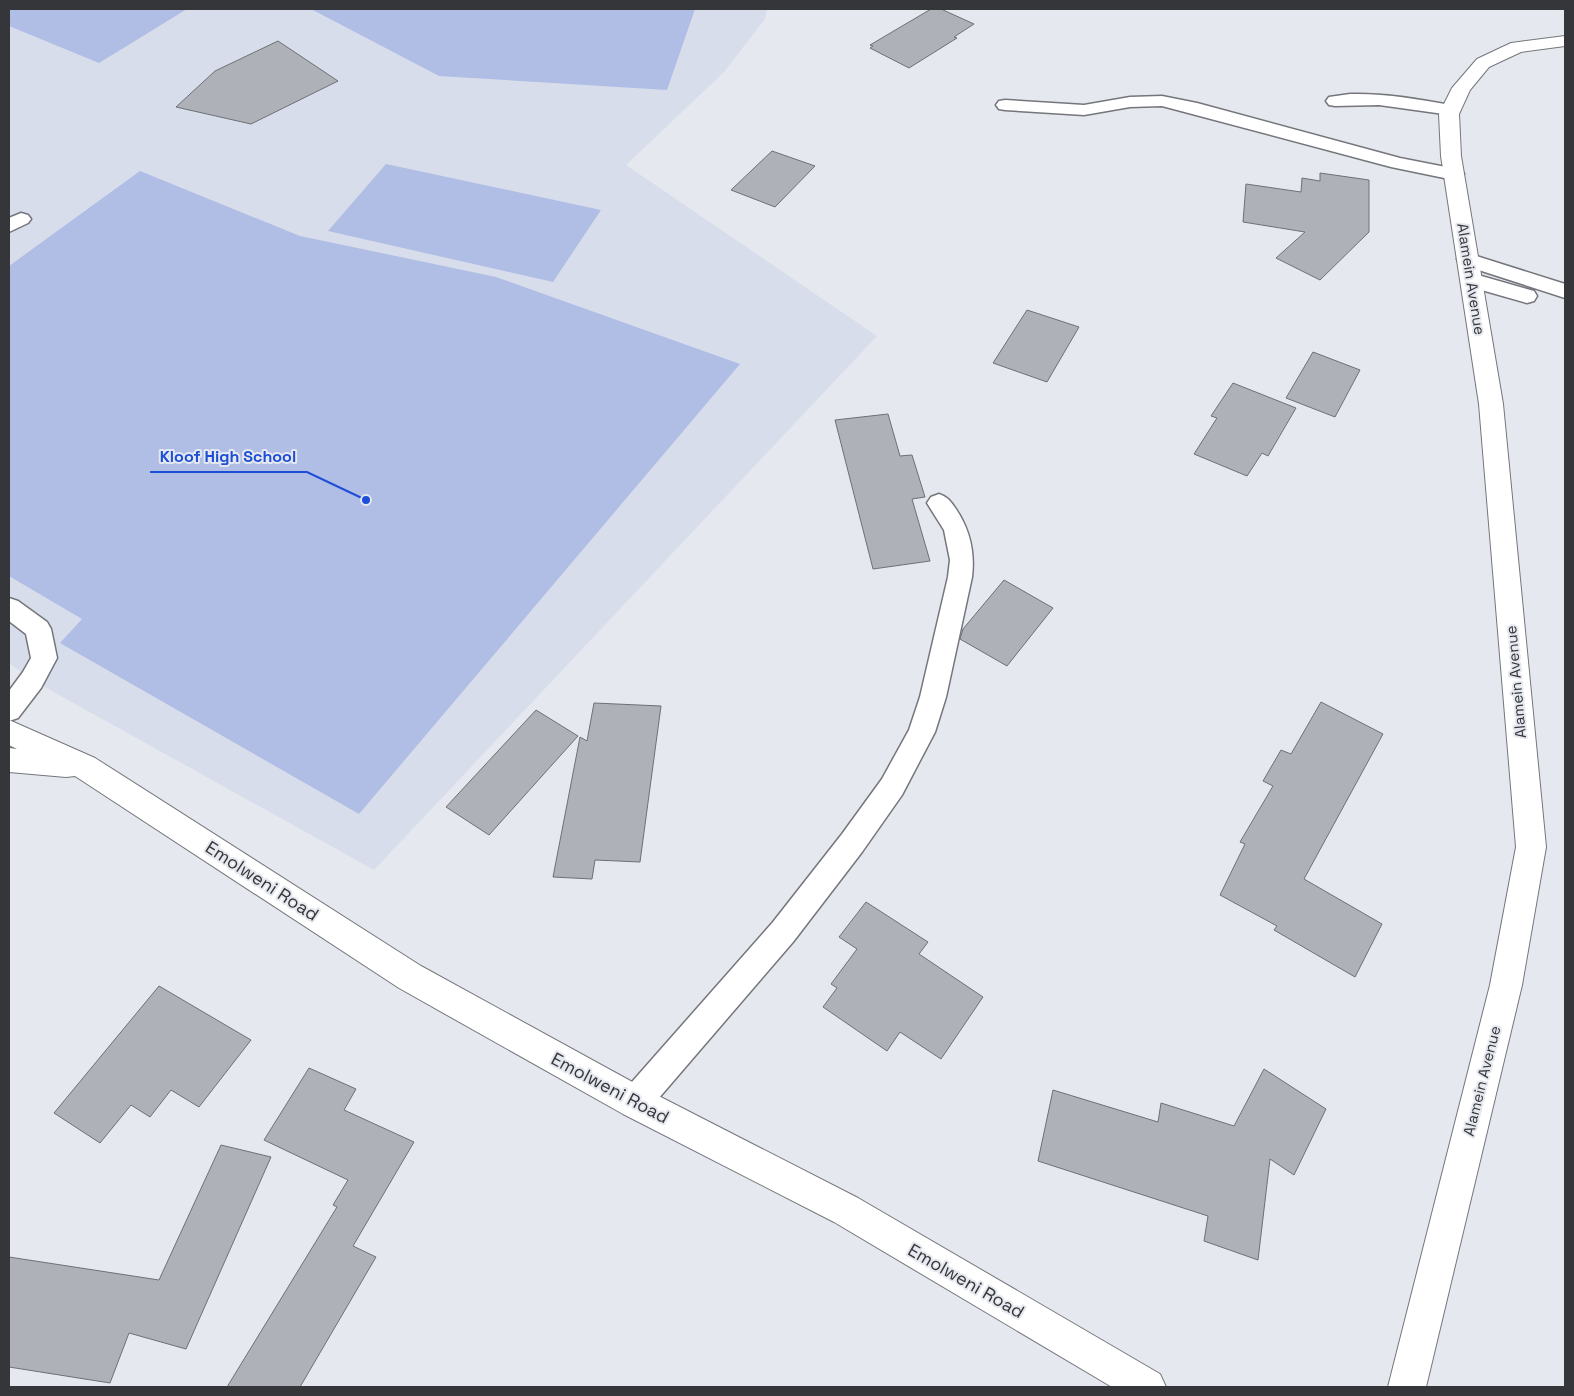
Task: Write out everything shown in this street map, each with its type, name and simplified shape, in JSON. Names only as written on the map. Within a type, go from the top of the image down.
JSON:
[{"type":"street","name":"Alamein Avenue","points":[[1407,1387],[1506,985],[1531,846],[1491,404],[1454,174],[1449,114],[1461,88],[1484,63],[1517,47],[1565,41]]},
{"type":"street","name":"Emolweni Road","points":[[9,732],[85,767],[410,977],[634,1102],[846,1210],[1147,1387]]},
{"type":"street","name":"Emolweni Road","points":[[9,760],[85,767]]},
{"type":"lane","points":[[1335,102],[1371,98],[1451,110]]},
{"type":"lane","points":[[1005,105],[1084,110],[1130,102],[1162,101],[1256,124],[1398,163],[1454,174]]},
{"type":"lane","points":[[1469,269],[1565,290]]},
{"type":"lane","points":[[1469,269],[1565,308]]},
{"type":"lane","points":[[634,1102],[795,918],[892,787],[922,732],[933,697],[946,628],[960,577],[962,560],[956,528],[939,503]]},
{"type":"lane","points":[[9,608],[38,629],[44,658],[32,680],[9,710]]},
{"type":"shaded area","points":[[9,9],[767,9],[765,19],[724,72],[626,165],[877,336],[374,870],[32,680],[9,663]]},
{"type":"shaded area","points":[[9,9],[187,9],[99,63],[9,26]]},
{"type":"shaded area","points":[[311,9],[695,9],[667,90],[439,76]]},
{"type":"shaded area","points":[[386,164],[601,210],[553,282],[328,231]]},
{"type":"shaded area","points":[[140,171],[300,236],[496,277],[740,364],[359,814],[60,643],[82,619],[9,576],[9,266]]},
{"type":"building","points":[[931,9],[941,9],[974,24],[954,37],[957,38],[909,68],[870,48],[873,46],[870,45]]},
{"type":"building","points":[[278,41],[338,81],[251,124],[176,107],[215,71]]},
{"type":"building","points":[[772,151],[815,166],[775,207],[731,190]]},
{"type":"building","points":[[1320,173],[1369,180],[1369,232],[1320,280],[1276,258],[1305,232],[1243,222],[1246,184],[1301,192],[1302,178],[1320,181]]},
{"type":"building","points":[[1027,310],[1079,327],[1047,382],[993,363]]},
{"type":"building","points":[[1313,352],[1360,370],[1335,417],[1286,398]]},
{"type":"building","points":[[1233,383],[1296,408],[1268,456],[1262,453],[1247,476],[1194,454],[1217,418],[1211,416]]},
{"type":"building","points":[[888,414],[900,456],[912,455],[925,497],[912,499],[930,561],[873,569],[835,420]]},
{"type":"building","points":[[1004,580],[1053,608],[1007,666],[960,639],[963,629]]},
{"type":"building","points":[[1321,702],[1383,734],[1304,879],[1382,924],[1355,977],[1274,930],[1277,926],[1220,895],[1245,844],[1240,842],[1273,786],[1263,781],[1281,750],[1291,754]]},
{"type":"building","points":[[594,703],[661,706],[640,862],[595,860],[592,879],[553,877],[580,737],[587,741]]},
{"type":"building","points":[[536,710],[578,736],[489,835],[446,807]]},
{"type":"building","points":[[866,902],[928,942],[919,954],[983,997],[941,1059],[900,1032],[887,1051],[823,1007],[837,988],[831,984],[857,949],[839,937]]},
{"type":"building","points":[[159,986],[251,1040],[199,1107],[171,1090],[150,1117],[131,1105],[100,1143],[54,1113]]},
{"type":"building","points":[[309,1068],[356,1089],[344,1110],[414,1142],[353,1246],[376,1257],[300,1387],[227,1387],[337,1207],[333,1205],[348,1180],[264,1140]]},
{"type":"building","points":[[1264,1069],[1326,1109],[1294,1175],[1270,1159],[1258,1260],[1204,1241],[1208,1216],[1038,1161],[1053,1090],[1158,1122],[1161,1103],[1234,1126]]},
{"type":"building","points":[[221,1145],[271,1157],[186,1349],[129,1333],[110,1383],[9,1367],[9,1257],[159,1280]]},
{"type":"place","name":"Kloof High School","points":[[366,500]]}]
